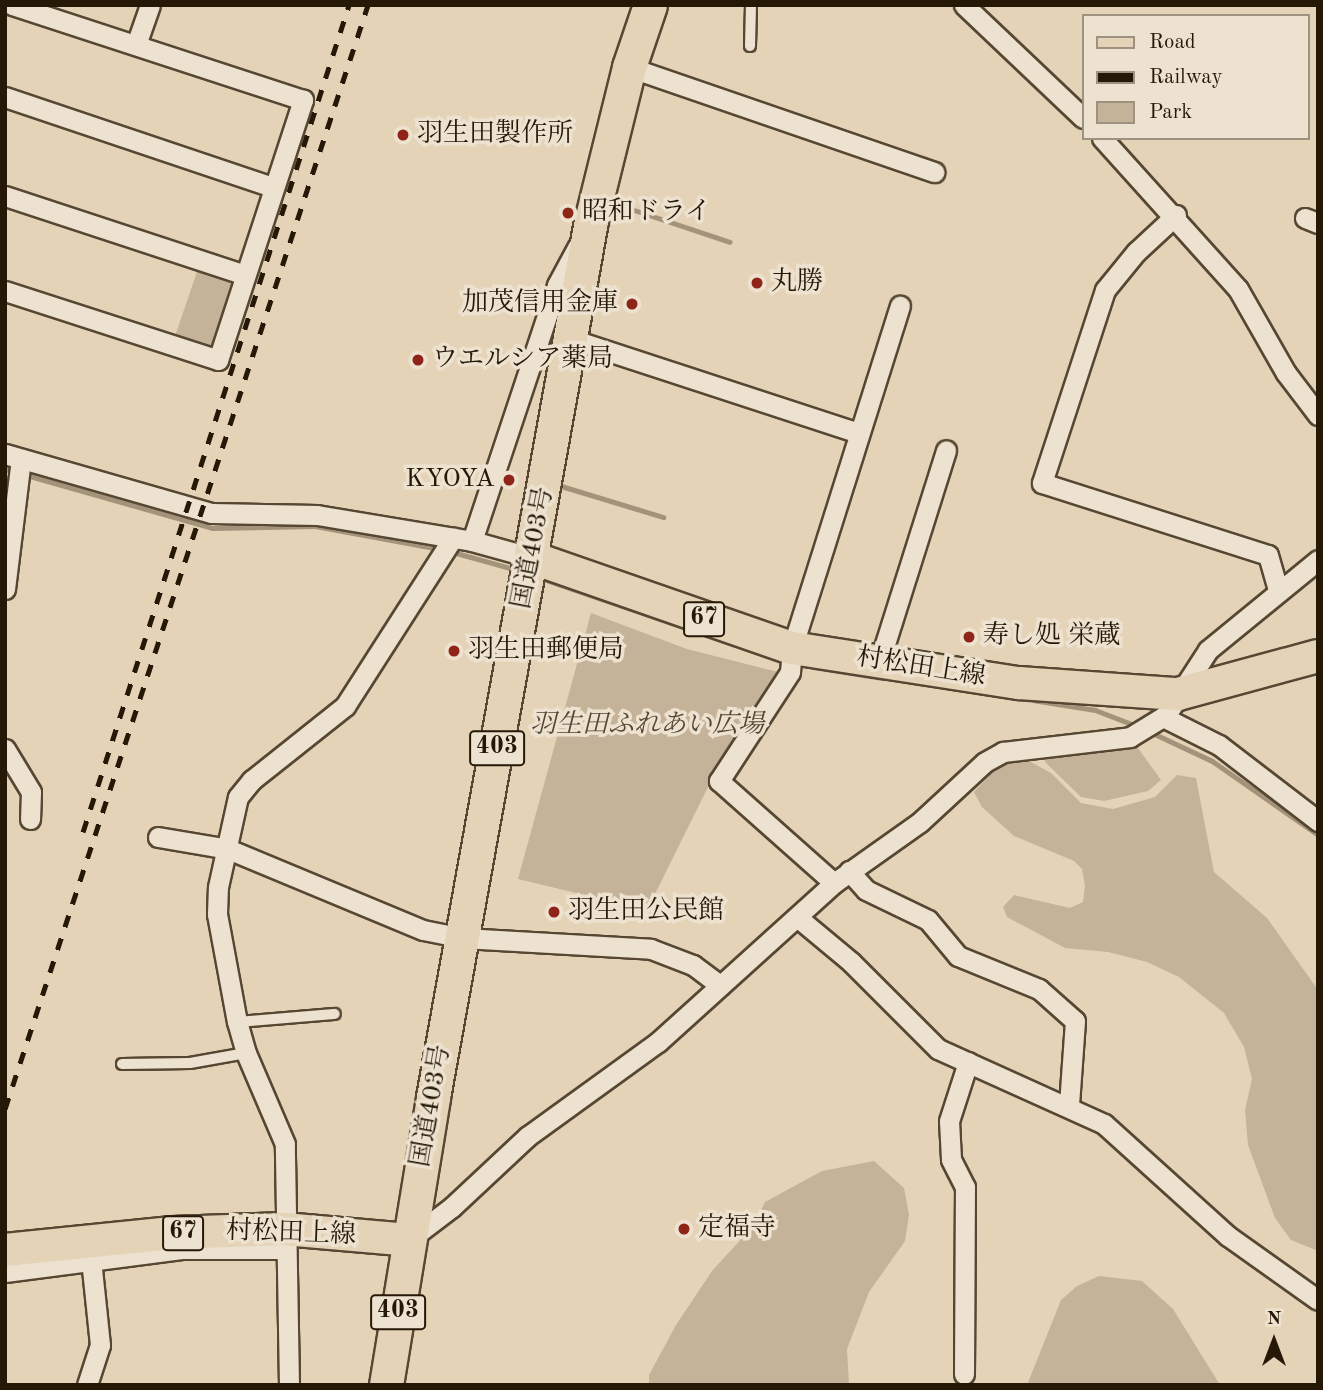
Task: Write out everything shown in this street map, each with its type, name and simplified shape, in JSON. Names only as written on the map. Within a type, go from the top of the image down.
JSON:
[{"type":"highway","name":"国道403号","points":[[386,1385],[409,1240],[533,558],[591,221],[629,67],[650,5]]},
{"type":"main road","name":"村松田上線","points":[[533,558],[791,660],[879,663],[1099,692],[1171,706],[1318,656]]},
{"type":"main road","name":"村松田上線","points":[[5,1250],[87,1250],[284,1239],[409,1240]]},
{"type":"street","points":[[5,290],[218,360],[303,100],[12,5]]},
{"type":"street","points":[[136,45],[150,5]]},
{"type":"street","points":[[964,5],[1082,117]]},
{"type":"street","points":[[629,67],[934,172]]},
{"type":"street","points":[[5,97],[274,187]]},
{"type":"street","points":[[1104,140],[1176,215],[1238,289],[1286,373],[1318,415]]},
{"type":"street","points":[[5,196],[245,275]]},
{"type":"street","points":[[1176,215],[1136,252],[1105,290],[1042,483],[1269,555],[1278,589]]},
{"type":"street","points":[[289,1385],[284,1239],[285,1144],[246,1053],[237,1022],[217,914],[218,887],[229,849],[238,797],[252,780],[345,706],[434,566],[463,539],[557,285],[591,221]]},
{"type":"street","points":[[900,306],[858,433],[791,660],[719,781],[842,877],[928,920],[958,956],[1039,989],[1074,1021],[1069,1105]]},
{"type":"street","points":[[571,339],[858,433]]},
{"type":"street","points":[[879,663],[946,450]]},
{"type":"street","points":[[5,589],[13,456],[211,513],[317,515],[463,539],[533,558]]},
{"type":"street","points":[[409,1240],[452,1208],[527,1136],[658,1042],[842,877],[920,822],[985,762],[1003,752],[1096,744],[1135,734],[1171,706],[1208,650],[1278,589],[1318,560]]},
{"type":"street","points":[[1171,706],[1318,821]]},
{"type":"street","points":[[5,749],[31,792],[30,819]]},
{"type":"street","points":[[158,838],[229,849],[423,930],[463,938],[651,948],[693,965],[720,985]]},
{"type":"street","points":[[797,917],[851,962],[916,1031],[938,1049],[1069,1105],[1104,1124],[1228,1236],[1318,1300]]},
{"type":"street","points":[[964,1374],[965,1187],[951,1159],[949,1121],[968,1062]]},
{"type":"street","points":[[5,1272],[87,1250],[100,1345],[87,1385]]},
{"type":"lane","points":[[750,46],[751,5]]},
{"type":"lane","points":[[237,1022],[335,1014]]},
{"type":"lane","points":[[122,1064],[190,1063],[246,1053]]},
{"type":"green space","points":[[201,260],[245,275],[218,360],[172,345]]},
{"type":"green space","name":"羽生田ふれあい広場","points":[[591,613],[687,649],[782,673],[711,781],[647,910],[518,879]]},
{"type":"green space","points":[[1130,737],[1161,780],[1148,791],[1104,801],[1081,797],[1046,763],[1040,749]]},
{"type":"green space","points":[[1027,760],[1051,773],[1081,803],[1113,809],[1155,797],[1177,775],[1196,778],[1214,872],[1267,918],[1318,990],[1318,1251],[1291,1240],[1275,1218],[1248,1145],[1245,1110],[1252,1079],[1244,1047],[1224,1013],[1179,977],[1147,962],[1108,952],[1065,948],[1007,917],[1003,907],[1014,895],[1070,908],[1083,902],[1085,886],[1082,869],[1074,861],[1014,836],[982,807],[974,792],[1003,761]]},
{"type":"green space","points":[[874,1161],[904,1188],[909,1215],[905,1241],[869,1292],[847,1349],[849,1385],[649,1385],[649,1375],[676,1325],[712,1271],[754,1225],[765,1202],[822,1171]]},
{"type":"green space","points":[[1099,1276],[1142,1281],[1173,1309],[1220,1385],[1027,1385],[1061,1300],[1077,1286]]},
{"type":"waterway","points":[[923,158],[940,164]]},
{"type":"waterway","points":[[610,202],[730,242]]},
{"type":"waterway","points":[[5,469],[212,528],[315,526],[440,549]]},
{"type":"waterway","points":[[561,486],[663,517]]},
{"type":"waterway","points":[[449,551],[517,570]]},
{"type":"waterway","points":[[537,577],[736,645]]},
{"type":"waterway","points":[[813,667],[882,678]]},
{"type":"waterway","points":[[1020,698],[1095,710],[1139,727]]},
{"type":"waterway","points":[[1148,731],[1212,761],[1318,835]]},
{"type":"railway","points":[[83,832],[349,5]]},
{"type":"railway","points":[[5,1109],[368,5]]},
{"type":"place","name":"羽生田製作所","points":[[403,135]]},
{"type":"place","name":"昭和ドライ","points":[[568,213]]},
{"type":"place","name":"丸勝","points":[[757,283]]},
{"type":"place","name":"加茂信用金庫","points":[[632,304]]},
{"type":"place","name":"ウエルシア薬局","points":[[418,360]]},
{"type":"place","name":"KYOYA","points":[[509,480]]},
{"type":"place","name":"寿し処 栄蔵","points":[[969,637]]},
{"type":"place","name":"羽生田郵便局","points":[[454,651]]},
{"type":"place","name":"羽生田公民館","points":[[554,912]]},
{"type":"place","name":"定福寺","points":[[684,1229]]}]
